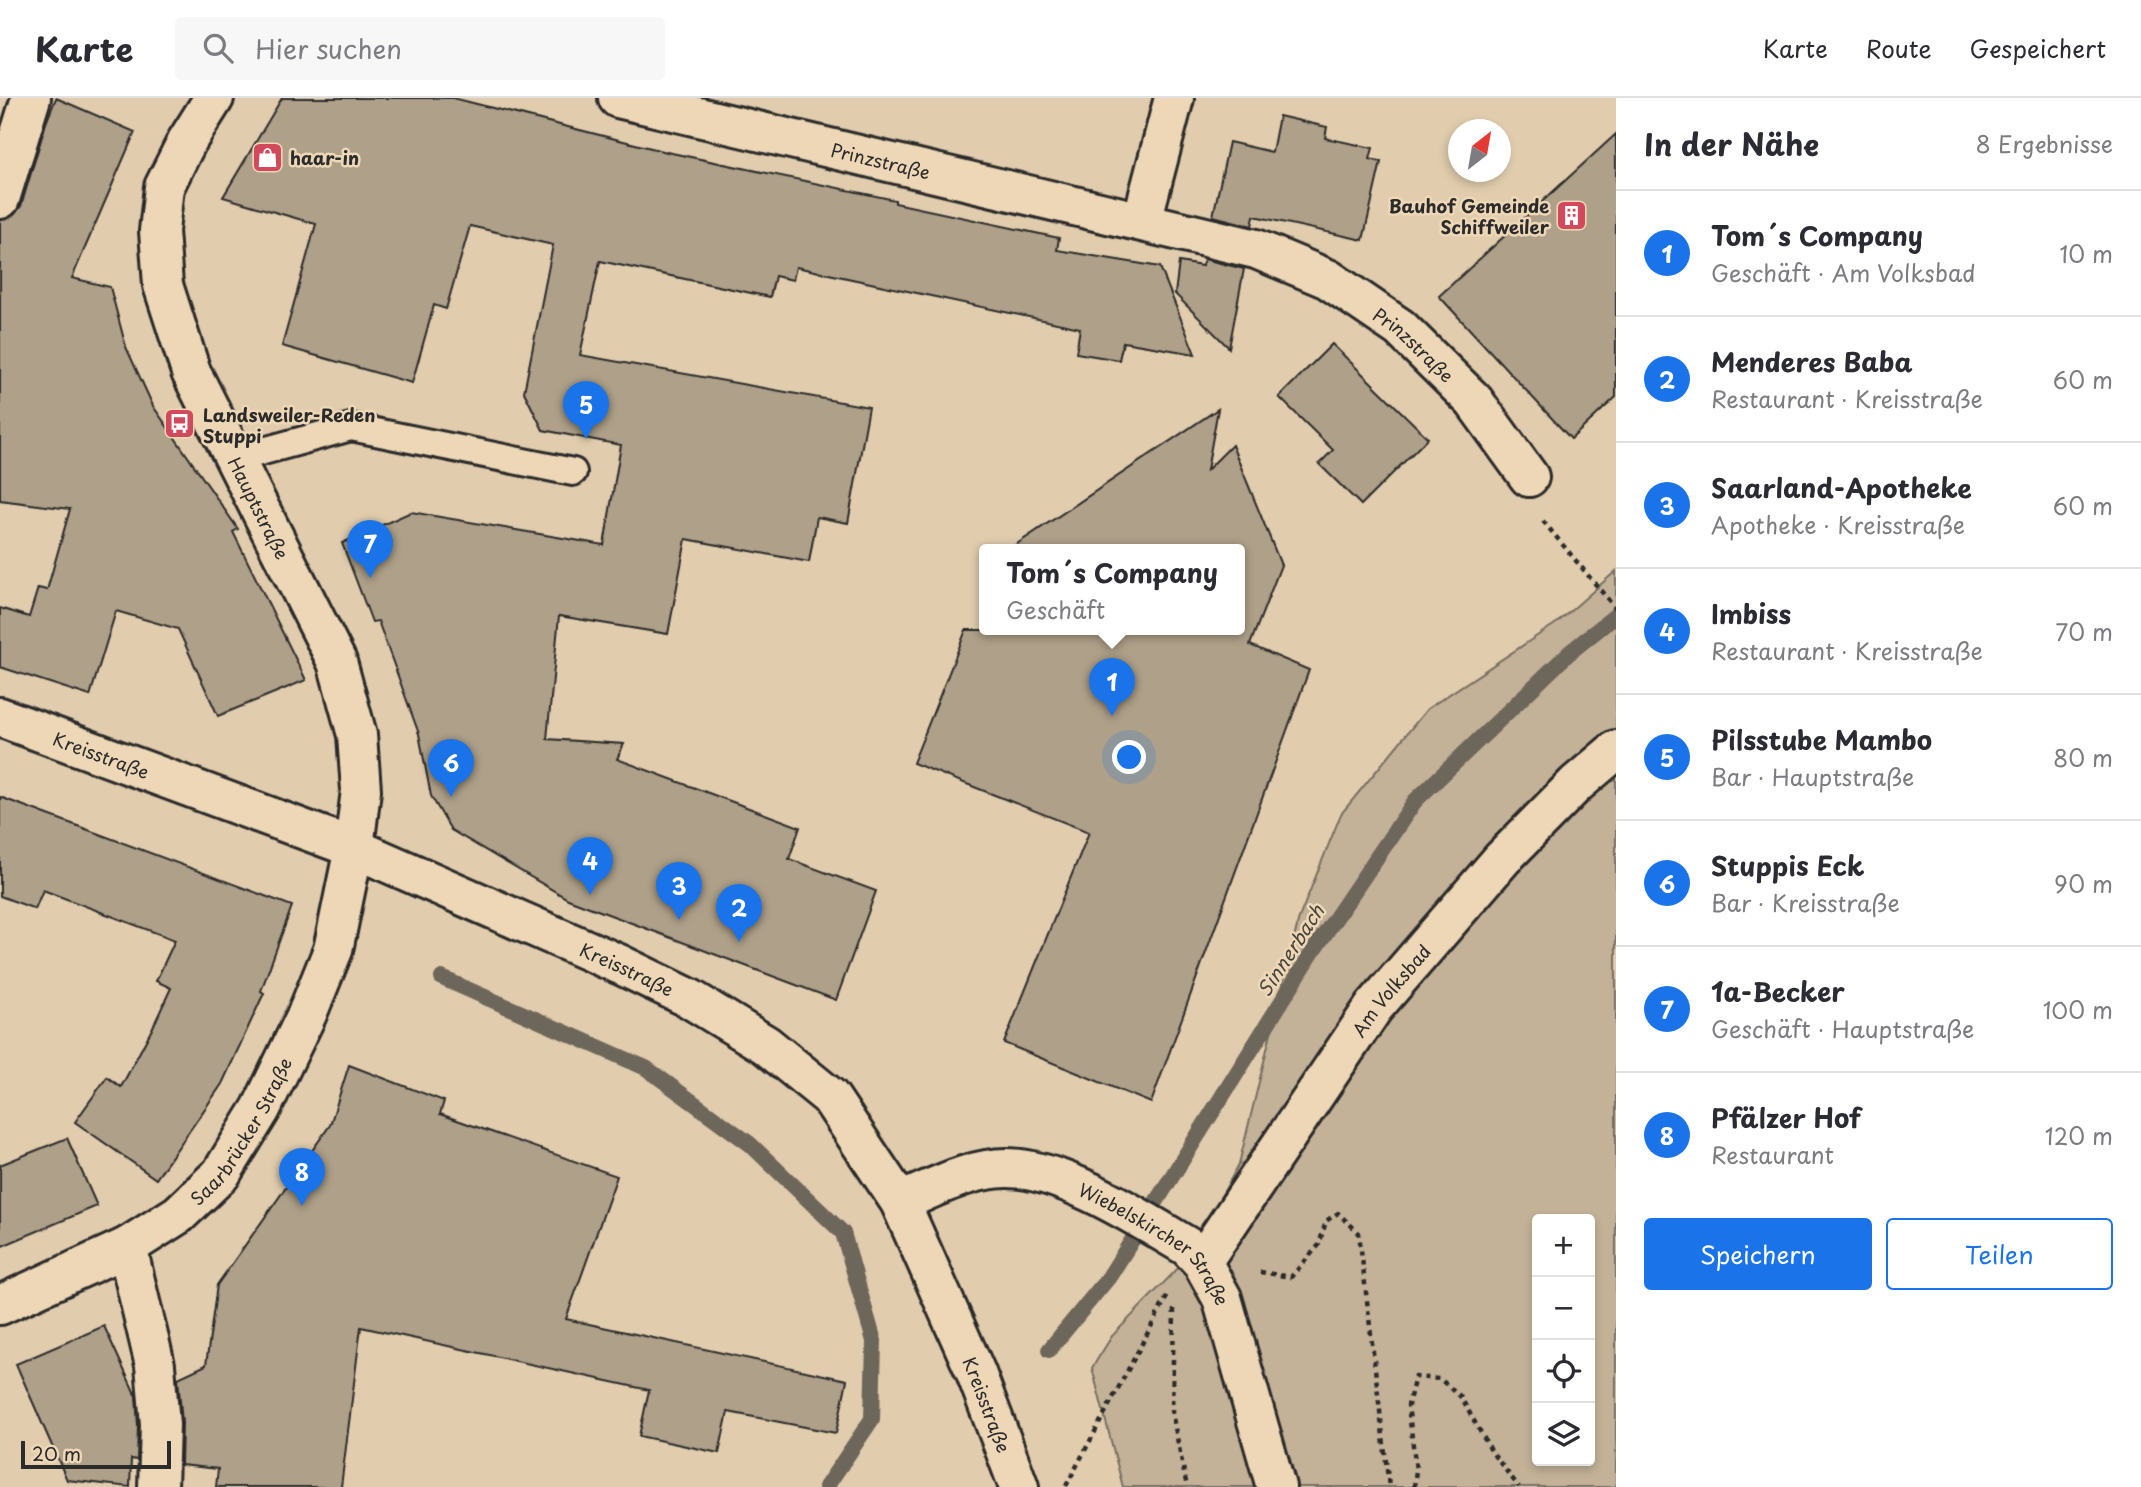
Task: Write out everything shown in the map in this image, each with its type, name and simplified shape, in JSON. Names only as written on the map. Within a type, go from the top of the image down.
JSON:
[{"type":"street","points":[[0,199],[32,98]]},
{"type":"street","name":"Hauptstraße","points":[[214,98],[187,141],[164,187],[160,244],[163,285],[191,372],[337,662],[357,735],[360,790],[354,848]]},
{"type":"street","name":"Prinzstraße","points":[[618,98],[1256,249],[1328,279],[1400,328],[1474,401],[1529,477]]},
{"type":"street","points":[[1143,221],[1174,98]]},
{"type":"street","name":"Kreisstraße","points":[[0,717],[354,848],[643,976],[689,998],[766,1045],[830,1097],[900,1202],[976,1373],[1018,1487]]},
{"type":"street","name":"Am Volksbad","points":[[1188,1272],[1374,1007],[1502,859],[1576,784],[1616,750]]},
{"type":"street","name":"Saarbrücker Straße","points":[[0,1305],[127,1247],[179,1214],[221,1174],[261,1109],[307,1014],[333,950],[354,848]]},
{"type":"street","name":"Wiebelskircher Straße","points":[[900,1202],[976,1172],[1006,1168],[1034,1170],[1065,1180],[1188,1247],[1188,1272],[1222,1298],[1276,1487]]},
{"type":"street","points":[[127,1247],[155,1365],[160,1424],[158,1487]]},
{"type":"lane","points":[[234,458],[351,427],[573,472]]},
{"type":"path","points":[[1529,477],[1539,516],[1616,609]]},
{"type":"path","points":[[1291,1277],[1319,1245],[1326,1221],[1338,1213],[1359,1233],[1389,1487]]},
{"type":"path","points":[[1066,1487],[1188,1272]]},
{"type":"path","points":[[1174,1308],[1172,1413],[1187,1487]]},
{"type":"path","points":[[1415,1487],[1416,1470],[1408,1405],[1415,1377],[1440,1379],[1460,1396],[1493,1454],[1518,1487]]},
{"type":"shaded area","points":[[1616,571],[1616,1487],[1123,1487],[1092,1368],[1112,1336],[1186,1260],[1239,1164],[1299,918],[1341,814],[1427,709],[1558,622]]},
{"type":"building","points":[[56,98],[135,132],[72,278],[110,287],[126,347],[153,406],[238,529],[233,532],[306,680],[218,716],[178,629],[116,611],[90,696],[0,667],[0,608],[29,617],[38,588],[47,590],[70,509],[0,500],[0,220],[14,215],[21,206]]},
{"type":"building","points":[[282,98],[453,98],[667,152],[1059,238],[1057,250],[1160,267],[1195,354],[1123,342],[1119,360],[1076,353],[1080,328],[796,267],[793,280],[775,276],[770,297],[600,261],[580,355],[869,407],[848,523],[817,517],[809,562],[686,539],[668,634],[559,616],[547,739],[624,744],[617,759],[800,827],[789,859],[876,891],[836,1000],[568,899],[451,830],[431,796],[419,734],[378,621],[372,622],[342,543],[411,512],[604,545],[621,445],[543,430],[524,392],[553,245],[470,226],[446,309],[434,305],[412,383],[282,346],[316,224],[223,197]]},
{"type":"building","points":[[1279,116],[1327,127],[1325,138],[1373,148],[1370,159],[1381,162],[1363,240],[1254,216],[1252,226],[1213,216],[1229,142],[1272,152]]},
{"type":"building","name":"Bauhof Gemeinde Schiffweiler","points":[[1616,134],[1616,397],[1571,439],[1439,296]]},
{"type":"building","points":[[1204,259],[1244,269],[1229,348],[1175,294],[1179,262],[1202,266]]},
{"type":"building","points":[[1332,344],[1428,438],[1361,505],[1319,464],[1333,450],[1279,397]]},
{"type":"building","points":[[1218,409],[1207,470],[1232,445],[1281,565],[1250,645],[1309,670],[1151,1103],[1004,1043],[1089,832],[913,763],[966,630],[979,630],[979,635],[1245,635],[1245,544],[1017,544]]},
{"type":"building","points":[[0,797],[292,906],[261,991],[264,993],[222,1084],[156,1179],[75,1122],[107,1077],[121,1087],[171,988],[156,981],[175,940],[43,890],[35,909],[0,896]]},
{"type":"building","points":[[349,1065],[444,1101],[440,1114],[617,1176],[566,1319],[847,1380],[836,1433],[728,1412],[719,1453],[639,1436],[649,1390],[361,1327],[341,1487],[216,1487],[218,1469],[181,1465],[182,1423],[178,1378],[206,1365],[217,1285],[330,1125]]},
{"type":"building","points":[[67,1138],[97,1206],[0,1247],[0,1165]]},
{"type":"building","points":[[104,1326],[136,1396],[137,1460],[131,1459],[130,1487],[67,1480],[16,1364]]},
{"type":"waterway","name":"Sinnerbach","points":[[1049,1350],[1109,1277],[1312,953],[1415,801],[1569,653],[1616,615]]},
{"type":"waterway","points":[[442,978],[646,1068],[750,1144],[843,1233],[874,1341],[872,1419],[826,1487]]},
{"type":"place","name":"haar-in","points":[[267,157]]},
{"type":"place","name":"Bauhof Gemeinde Schiffweiler","points":[[1572,215]]},
{"type":"place","name":"Landsweiler-Reden Stuppi","points":[[180,424]]},
{"type":"place","name":"Pilsstube Mambo","points":[[586,439]]},
{"type":"place","name":"1a-Becker","points":[[370,578]]},
{"type":"place","name":"Tom´s Company","points":[[1112,716]]},
{"type":"place","name":"Stuppis Eck","points":[[451,797]]},
{"type":"place","name":"Imbiss","points":[[590,895]]},
{"type":"place","name":"Saarland-Apotheke","points":[[679,920]]},
{"type":"place","name":"Menderes Baba","points":[[739,942]]},
{"type":"place","name":"Pfälzer Hof","points":[[302,1206]]}]
